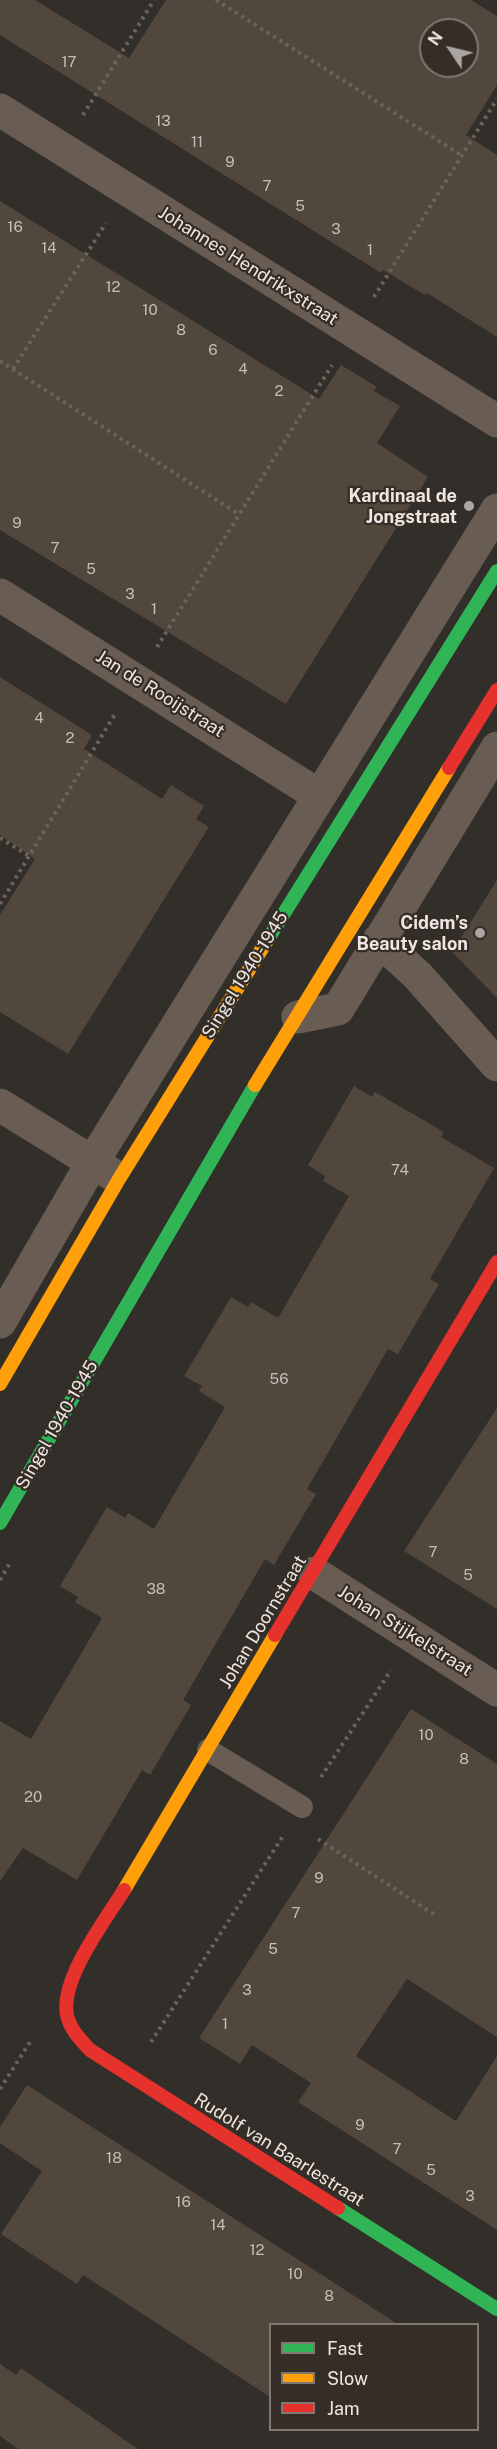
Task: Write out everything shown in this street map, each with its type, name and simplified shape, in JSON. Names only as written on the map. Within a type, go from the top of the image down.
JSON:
[{"type":"main road","name":"Singel 1940-1945","points":[[0,1384],[105,1171],[497,571]]},
{"type":"main road","name":"Singel 1940-1945","points":[[0,1523],[207,1164],[497,690]]},
{"type":"main road","name":"Johan Doornstraat","points":[[65,2002],[73,1976],[497,1262]]},
{"type":"main road","name":"Rudolf van Baarlestraat","points":[[65,2002],[71,2031],[90,2050],[497,2309]]},
{"type":"street","name":"Johannes Hendrikxstraat","points":[[0,110],[497,421]]},
{"type":"street","name":"Singel 1940-1945","points":[[0,1322],[105,1171],[318,795],[497,510]]},
{"type":"street","name":"Jan de Rooijstraat","points":[[0,595],[318,795]]},
{"type":"street","points":[[297,1017],[338,1010],[497,748]]},
{"type":"street","points":[[379,940],[418,976],[497,1065]]},
{"type":"street","points":[[0,1105],[105,1171]]},
{"type":"street","name":"Johan Stijkelstraat","points":[[314,1573],[497,1690]]},
{"type":"lane","points":[[208,1750],[297,1814]]},
{"type":"path","points":[[62,149],[154,0]]},
{"type":"path","points":[[220,1],[461,155]]},
{"type":"path","points":[[0,904],[136,679],[497,99]]},
{"type":"path","points":[[13,369],[127,190]]},
{"type":"path","points":[[0,361],[240,515]]},
{"type":"path","points":[[0,838],[28,855]]},
{"type":"path","points":[[129,2075],[413,1636]]},
{"type":"path","points":[[297,1814],[435,1915]]},
{"type":"building","points":[[0,0],[35,0],[129,58],[166,0],[471,0],[497,16],[497,85],[466,135],[497,155],[497,337],[427,293],[425,295],[383,270],[381,273],[0,35]]},
{"type":"building","points":[[0,201],[319,399],[341,365],[377,387],[374,391],[400,406],[377,443],[428,477],[286,704],[0,530]]},
{"type":"building","points":[[0,677],[92,735],[84,749],[162,799],[171,785],[204,806],[196,819],[209,827],[68,1054],[0,1012],[0,915],[35,859],[0,835]]},
{"type":"building","points":[[497,880],[497,998],[452,952]]},
{"type":"building","points":[[354,1086],[372,1097],[375,1092],[444,1132],[441,1137],[494,1168],[430,1279],[439,1284],[398,1354],[388,1349],[307,1489],[316,1494],[274,1565],[265,1559],[183,1700],[191,1705],[150,1775],[142,1770],[77,1880],[23,1848],[0,1881],[0,1721],[31,1739],[102,1618],[75,1602],[78,1597],[60,1586],[107,1507],[125,1518],[128,1513],[154,1529],[225,1407],[199,1391],[202,1386],[184,1376],[231,1297],[248,1307],[251,1302],[278,1318],[349,1196],[323,1181],[325,1176],[308,1165]]},
{"type":"building","points":[[497,1408],[497,1609],[404,1551]]},
{"type":"building","points":[[411,1709],[497,1764],[497,2037],[407,1979],[356,2056],[456,2121],[497,2056],[497,2230],[298,2102],[311,2083],[252,2045],[240,2064],[199,2038]]},
{"type":"building","points":[[27,2085],[396,2323],[269,2323],[269,2396],[83,2275],[77,2284],[1,2234],[42,2171],[0,2143],[0,2127]]},
{"type":"building","points":[[0,2364],[16,2375],[21,2368],[138,2449],[18,2449],[0,2436]]},
{"type":"traffic: fast","points":[[268,939],[497,571]]},
{"type":"traffic: fast","points":[[0,1523],[255,1085]]},
{"type":"traffic: fast","points":[[338,2208],[497,2309]]},
{"type":"traffic: slow","points":[[255,1085],[449,768]]},
{"type":"traffic: slow","points":[[0,1384],[119,1179],[268,939]]},
{"type":"traffic: slow","points":[[124,1890],[275,1635]]},
{"type":"traffic: jam","points":[[449,768],[497,690]]},
{"type":"traffic: jam","points":[[275,1635],[497,1262]]},
{"type":"traffic: jam","points":[[124,1890],[86,1951],[70,1985],[67,2015],[73,2030],[90,2050],[338,2208]]},
{"type":"place","name":"Kardinaal de Jongstraat","points":[[469,506]]},
{"type":"place","name":"Cidem’s Beauty salon","points":[[480,933]]}]
